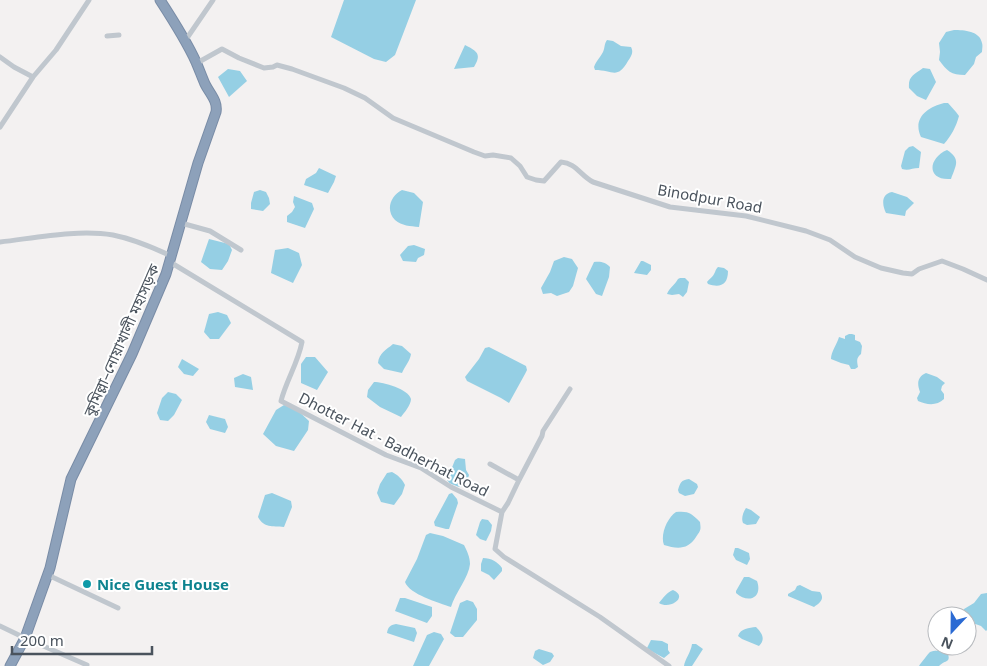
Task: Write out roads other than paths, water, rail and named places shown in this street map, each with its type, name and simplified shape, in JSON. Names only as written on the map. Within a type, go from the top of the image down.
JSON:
[{"type":"highway","name":"কুমিল্লা–নোয়াখালী মহাসড়ক","points":[[10,666],[25,638],[48,575],[71,479],[145,326],[166,274],[198,163],[216,112],[215,100],[206,86],[197,63],[160,0]]},
{"type":"street","points":[[0,127],[34,76],[56,50],[89,0]]},
{"type":"street","points":[[185,41],[214,0]]},
{"type":"street","points":[[107,36],[119,35]]},
{"type":"street","name":"Binodpur Road","points":[[197,63],[222,49],[264,68],[277,65],[292,69],[344,88],[365,98],[393,118],[408,125],[485,156],[493,155],[511,158],[520,166],[527,177],[536,180],[544,181],[560,162],[566,163],[573,165],[593,182],[670,206],[746,216],[806,231],[830,240],[855,257],[881,268],[912,274],[919,269],[942,261],[987,280]]},
{"type":"street","points":[[0,57],[14,67],[34,76]]},
{"type":"street","points":[[181,223],[210,231],[241,250]]},
{"type":"street","points":[[0,242],[76,234],[112,235],[143,243],[171,259]]},
{"type":"street","name":"Dhotter Hat - Badherhat Road","points":[[171,259],[302,342],[281,401],[386,455],[422,468],[451,487],[502,512]]},
{"type":"street","points":[[570,389],[543,431],[502,512],[494,549],[600,617],[669,666]]},
{"type":"street","points":[[490,464],[519,480]]},
{"type":"street","points":[[48,575],[118,608]]},
{"type":"street","points":[[0,626],[87,665]]},
{"type":"water","points":[[344,0],[416,0],[395,55],[386,62],[374,59],[331,37]]},
{"type":"water","points":[[954,30],[967,31],[981,39],[982,52],[976,57],[974,64],[965,75],[950,72],[939,60],[939,43],[946,32]]},
{"type":"water","points":[[607,40],[621,46],[631,47],[632,49],[630,58],[624,67],[614,73],[595,70],[594,67],[603,52]]},
{"type":"water","points":[[465,45],[477,53],[478,59],[474,67],[454,69]]},
{"type":"water","points":[[923,68],[930,69],[936,82],[926,100],[917,96],[909,88],[911,78]]},
{"type":"water","points":[[228,69],[240,71],[247,81],[229,97],[218,77]]},
{"type":"water","points":[[948,103],[959,116],[949,138],[944,144],[921,137],[919,124],[923,114],[932,107]]},
{"type":"water","points":[[913,146],[921,152],[919,168],[902,169],[905,151]]},
{"type":"water","points":[[947,150],[956,159],[956,166],[951,179],[943,179],[934,173],[932,168],[936,158]]},
{"type":"water","points":[[319,168],[336,176],[328,193],[304,185],[306,179],[316,173]]},
{"type":"water","points":[[260,190],[266,192],[270,204],[263,211],[251,209],[254,192]]},
{"type":"water","points":[[402,190],[414,193],[423,202],[419,227],[400,223],[395,220],[390,212],[392,199]]},
{"type":"water","points":[[892,192],[907,197],[914,203],[906,211],[905,216],[886,213],[883,200],[888,193]]},
{"type":"water","points":[[294,196],[312,203],[314,209],[305,228],[287,222],[287,216],[295,207],[293,202]]},
{"type":"water","points":[[209,239],[229,244],[232,250],[222,270],[210,269],[201,262]]},
{"type":"water","points":[[414,245],[425,249],[424,255],[418,258],[416,262],[403,261],[400,255],[408,246]]},
{"type":"water","points":[[288,248],[299,253],[302,265],[293,283],[271,273],[275,250]]},
{"type":"water","points":[[564,257],[572,259],[578,268],[573,286],[569,292],[557,296],[551,293],[543,294],[541,288],[554,261]]},
{"type":"water","points":[[641,261],[651,265],[651,270],[647,275],[634,273]]},
{"type":"water","points":[[594,262],[603,262],[610,267],[609,277],[602,296],[596,294],[586,279]]},
{"type":"water","points":[[718,267],[728,271],[727,280],[716,286],[708,284],[707,282]]},
{"type":"water","points":[[680,278],[685,278],[689,282],[687,292],[683,297],[679,294],[667,294],[669,290]]},
{"type":"water","points":[[218,312],[227,315],[231,323],[219,339],[210,339],[204,332],[209,314]]},
{"type":"water","points":[[849,334],[855,335],[855,340],[860,342],[862,346],[861,354],[857,360],[858,367],[855,369],[851,369],[849,365],[831,359],[839,337],[845,339],[845,336]]},
{"type":"water","points":[[393,344],[402,346],[411,354],[402,373],[384,369],[378,363],[381,354]]},
{"type":"water","points":[[489,347],[526,366],[527,370],[509,403],[467,381],[465,377],[485,348]]},
{"type":"water","points":[[306,357],[315,357],[328,372],[317,390],[301,383],[301,364]]},
{"type":"water","points":[[182,359],[199,369],[193,376],[184,374],[178,367]]},
{"type":"water","points":[[926,373],[937,377],[945,383],[941,390],[944,394],[944,399],[938,403],[928,404],[918,401],[917,398],[920,392],[919,381]]},
{"type":"water","points":[[243,374],[251,377],[253,390],[235,387],[234,378]]},
{"type":"water","points":[[374,382],[395,387],[409,395],[411,399],[410,404],[401,417],[380,407],[367,397],[368,390]]},
{"type":"water","points":[[168,392],[176,394],[182,400],[174,415],[168,421],[160,420],[157,413],[162,398]]},
{"type":"water","points":[[284,405],[294,407],[309,421],[308,430],[294,451],[276,446],[263,434],[276,410]]},
{"type":"water","points":[[209,415],[225,419],[228,427],[225,433],[210,429],[206,422]]},
{"type":"water","points":[[458,458],[465,459],[466,470],[469,475],[466,483],[461,487],[450,484],[447,480],[455,460]]},
{"type":"water","points":[[392,472],[400,477],[405,485],[402,494],[394,505],[381,502],[377,493],[387,473]]},
{"type":"water","points":[[689,479],[697,484],[698,487],[694,494],[685,496],[679,493],[679,485],[684,480]]},
{"type":"water","points":[[272,493],[291,501],[292,507],[284,527],[266,525],[258,517],[265,495]]},
{"type":"water","points":[[452,493],[458,503],[449,529],[435,526],[434,522],[449,494]]},
{"type":"water","points":[[746,508],[760,517],[756,524],[747,525],[743,523],[742,520]]},
{"type":"water","points":[[676,512],[690,513],[700,522],[700,530],[696,537],[689,544],[682,547],[664,545],[663,541],[665,527]]},
{"type":"water","points":[[482,519],[488,520],[492,525],[486,541],[476,535]]},
{"type":"water","points":[[430,533],[464,545],[469,556],[469,569],[451,607],[418,594],[405,582],[417,559],[426,535]]},
{"type":"water","points":[[735,548],[749,553],[750,559],[747,565],[736,560],[733,555]]},
{"type":"water","points":[[483,558],[494,561],[502,568],[502,571],[494,580],[481,571]]},
{"type":"water","points":[[744,577],[757,581],[758,592],[750,599],[736,593]]},
{"type":"water","points":[[800,585],[812,591],[820,592],[822,599],[820,602],[814,607],[788,596]]},
{"type":"water","points":[[673,590],[679,596],[676,602],[668,605],[659,603],[667,594]]},
{"type":"water","points":[[987,593],[986,631],[977,625],[977,606],[969,606],[981,594]]},
{"type":"water","points":[[400,598],[432,607],[432,616],[427,623],[395,611]]},
{"type":"water","points":[[467,600],[473,602],[477,609],[477,620],[463,637],[455,637],[450,633],[460,603]]},
{"type":"water","points":[[396,624],[415,628],[417,633],[414,642],[387,633],[392,625]]},
{"type":"water","points":[[756,627],[762,636],[759,646],[738,636],[743,630]]},
{"type":"water","points":[[434,632],[441,634],[444,639],[429,666],[413,666],[427,635]]},
{"type":"water","points":[[651,640],[662,641],[668,644],[670,653],[664,658],[651,651],[647,648]]},
{"type":"water","points":[[692,644],[696,644],[703,649],[692,666],[684,666],[690,650]]},
{"type":"water","points":[[539,649],[552,653],[554,656],[550,662],[543,665],[533,658],[535,651]]},
{"type":"water","points":[[927,656],[948,656],[949,658],[939,666],[919,666]]},
{"type":"place","name":"Nice Guest House","points":[[87,584]]}]
